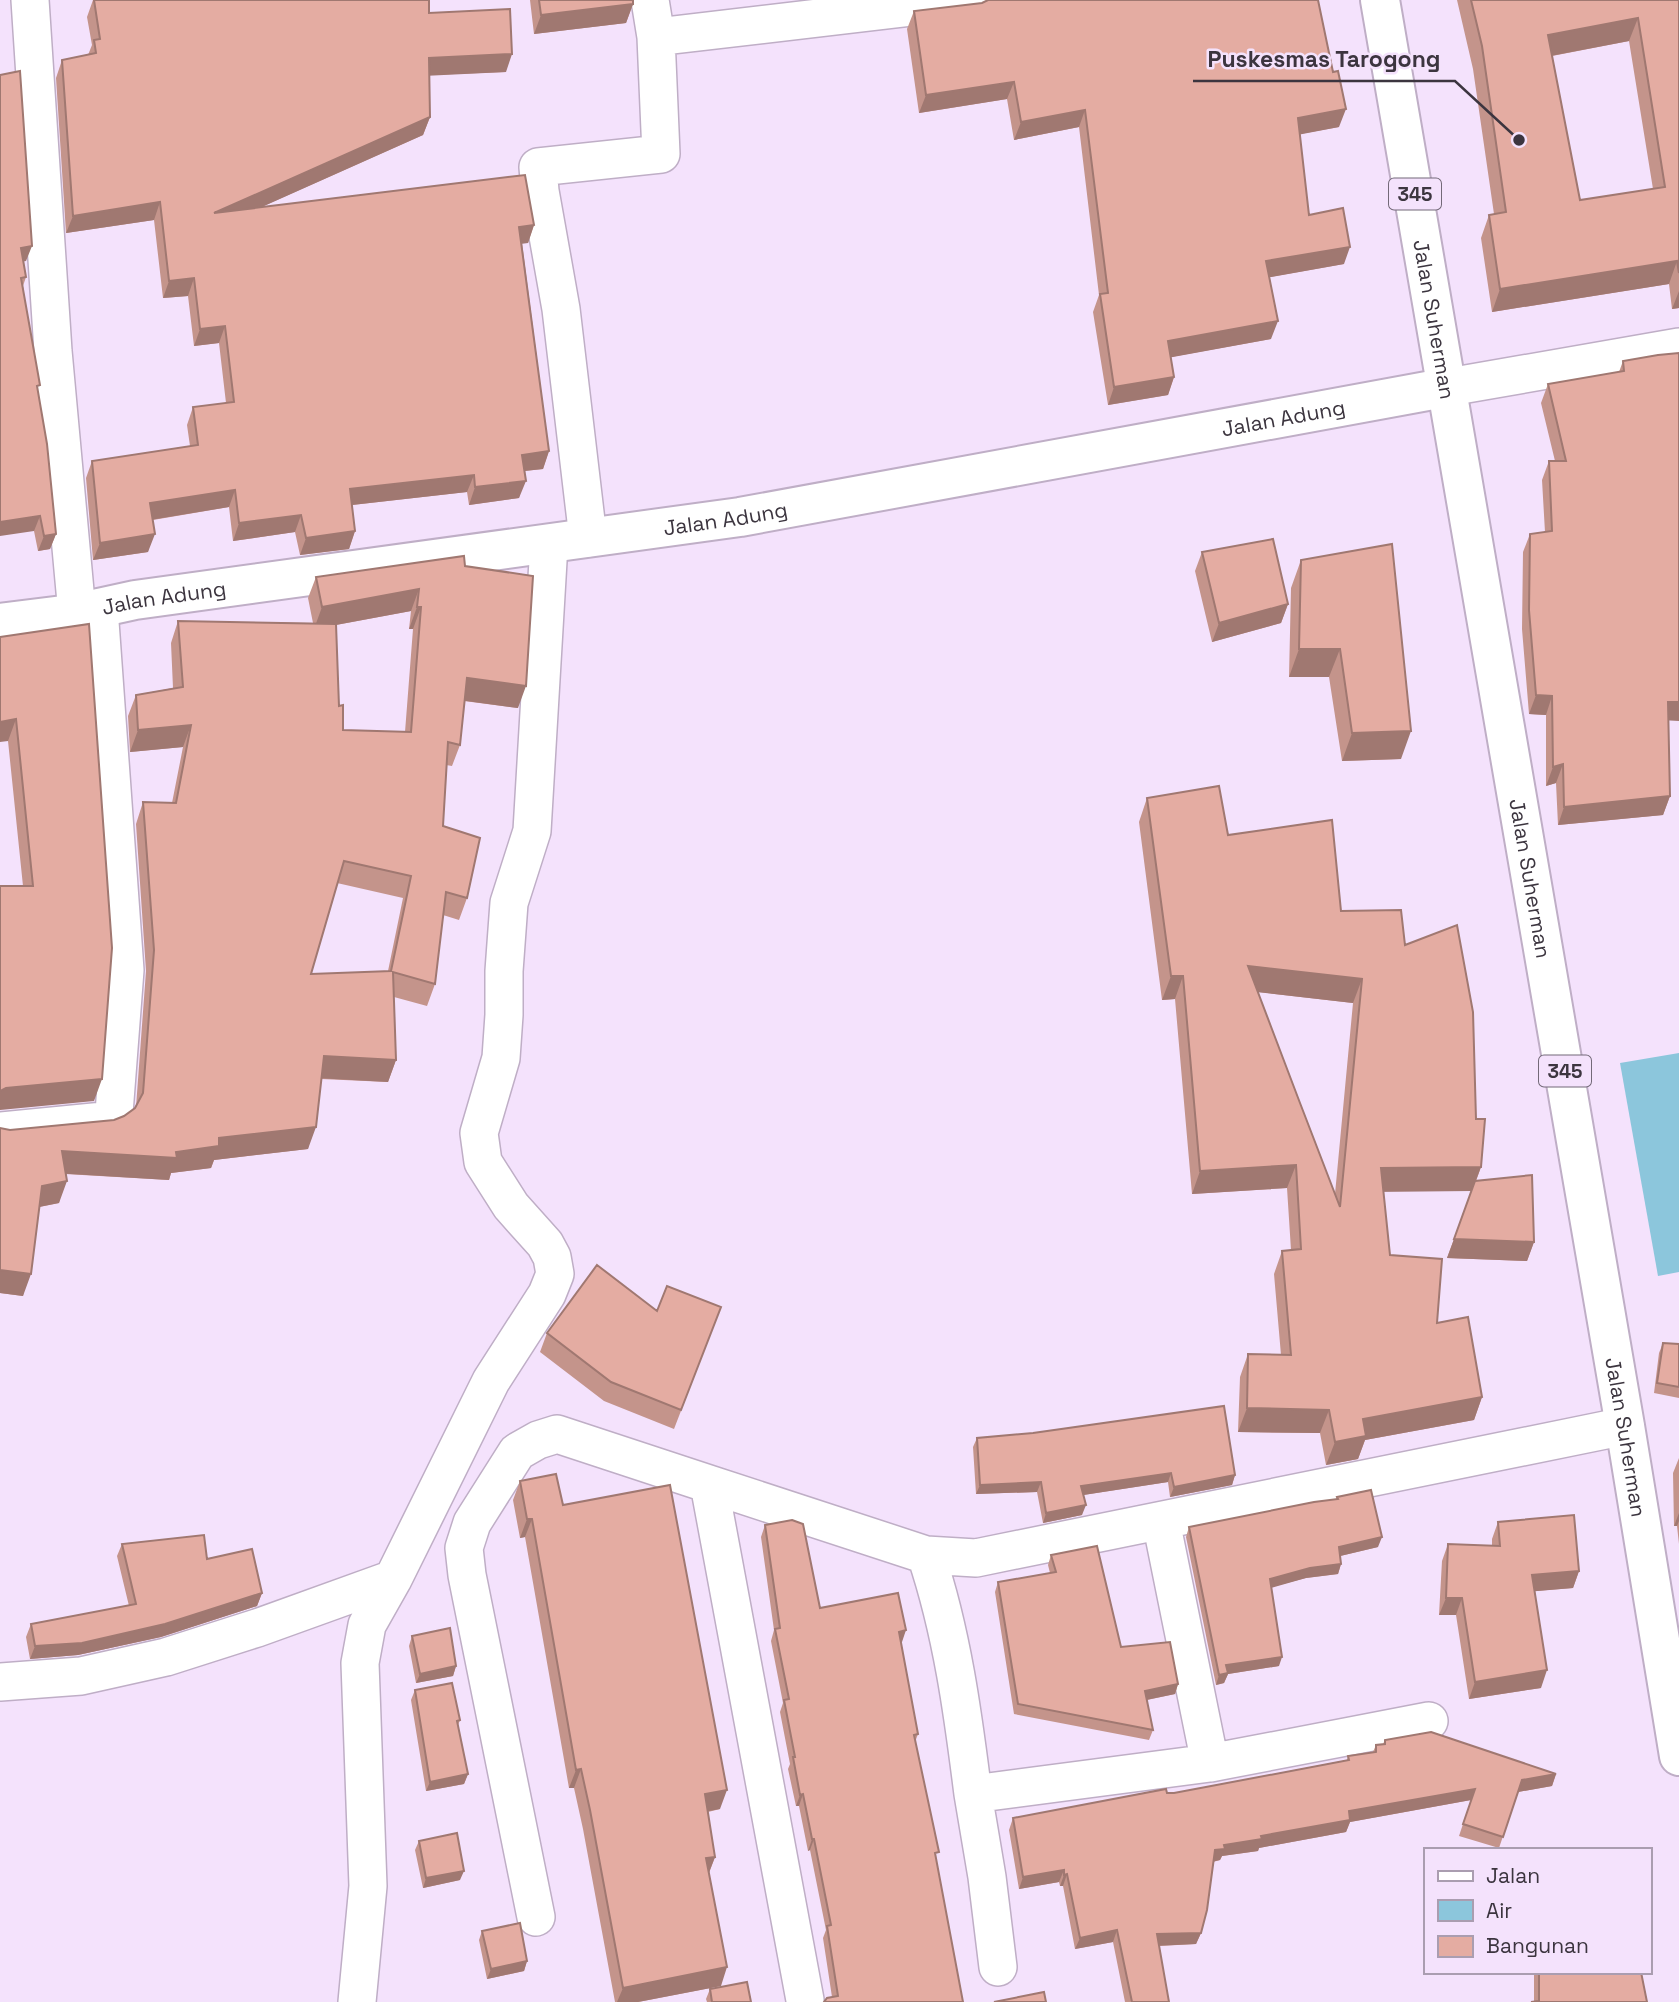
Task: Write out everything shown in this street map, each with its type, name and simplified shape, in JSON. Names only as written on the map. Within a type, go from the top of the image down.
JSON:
[{"type":"main road","name":"Jalan Suherman","points":[[1380,0],[1449,387],[1679,1756]]},
{"type":"main road","name":"Jalan Adung","points":[[0,623],[135,600],[740,517],[1449,387]]},
{"type":"street","points":[[1,1131],[104,1121],[114,1113],[125,970],[88,610],[53,351],[30,0]]},
{"type":"street","points":[[588,538],[561,309],[538,167],[661,153],[656,37],[650,0]]},
{"type":"street","points":[[656,37],[972,0]]},
{"type":"street","points":[[1449,387],[1679,347]]},
{"type":"street","points":[[357,2002],[368,1886],[360,1663],[367,1626],[491,1381],[547,1294],[555,1274],[552,1257],[545,1244],[511,1206],[483,1162],[479,1140],[501,1058],[503,971],[509,904],[532,831],[549,544]]},
{"type":"street","points":[[536,1917],[467,1575],[464,1548],[472,1523],[517,1452],[538,1440],[557,1434],[926,1555],[976,1558],[1625,1426]]},
{"type":"street","points":[[709,1484],[805,2000]]},
{"type":"street","points":[[1161,1521],[1210,1763]]},
{"type":"street","points":[[926,1555],[941,1600],[968,1752],[998,1967]]},
{"type":"street","points":[[0,1682],[81,1676],[166,1657],[257,1628],[393,1579]]},
{"type":"street","points":[[973,1794],[1210,1763],[1429,1721]]},
{"type":"water","points":[[1679,1053],[1679,1272],[1658,1276],[1620,1063]]},
{"type":"building","points":[[94,0],[429,0],[429,13],[510,9],[512,54],[429,58],[430,117],[214,213],[525,175],[534,225],[519,227],[549,451],[522,455],[526,481],[475,487],[474,475],[350,489],[355,531],[306,538],[301,515],[239,523],[235,490],[150,503],[155,534],[100,543],[92,461],[198,445],[193,407],[234,402],[225,326],[200,329],[194,278],[169,281],[160,202],[73,216],[62,60],[96,53],[94,40],[100,39]]},
{"type":"building","points":[[539,0],[633,0],[633,4],[541,15]]},
{"type":"building","points":[[988,0],[1318,0],[1333,72],[1338,71],[1346,109],[1298,118],[1309,215],[1343,208],[1350,247],[1266,261],[1278,321],[1168,341],[1174,377],[1114,387],[1100,294],[1108,293],[1085,110],[1021,122],[1014,82],[926,95],[914,11]]},
{"type":"building","points":[[1471,0],[1679,0],[1679,273],[1677,261],[1500,289],[1489,215],[1506,212],[1482,46]],"holes":[[[1638,18],[1665,187],[1580,200],[1548,35]]]},
{"type":"building","points":[[20,71],[32,246],[21,248],[26,277],[21,278],[40,385],[37,386],[47,444],[56,534],[44,536],[40,516],[0,522],[0,75]]},
{"type":"building","points":[[1679,353],[1679,702],[1668,702],[1670,796],[1564,807],[1563,764],[1553,767],[1552,696],[1536,695],[1529,610],[1530,534],[1552,531],[1549,461],[1566,461],[1548,384],[1624,371],[1623,361]]},
{"type":"building","points":[[1273,539],[1288,604],[1219,623],[1202,552]]},
{"type":"building","points":[[1392,544],[1411,731],[1352,733],[1340,649],[1299,649],[1301,560]]},
{"type":"building","points":[[464,556],[465,566],[533,576],[526,686],[467,678],[460,745],[448,742],[443,826],[480,838],[467,898],[446,892],[435,984],[393,972],[396,1060],[324,1056],[316,1127],[219,1138],[219,1146],[176,1152],[177,1158],[62,1151],[67,1181],[42,1186],[31,1274],[0,1270],[0,1128],[10,1130],[114,1120],[135,1108],[143,1093],[154,950],[143,802],[176,803],[191,725],[138,730],[136,695],[183,687],[178,621],[336,624],[339,706],[343,705],[343,730],[411,732],[421,607],[417,607],[419,589],[322,607],[316,577]],"holes":[[[344,861],[411,876],[391,971],[311,974]]]},
{"type":"building","points":[[89,624],[112,948],[102,1079],[6,1088],[0,1091],[0,886],[33,886],[16,719],[0,722],[0,637]]},
{"type":"building","points":[[1219,786],[1228,835],[1332,820],[1341,911],[1401,910],[1405,945],[1457,925],[1473,1012],[1476,1119],[1485,1119],[1481,1167],[1381,1168],[1390,1255],[1442,1259],[1437,1323],[1468,1317],[1482,1397],[1363,1419],[1366,1436],[1335,1442],[1329,1410],[1247,1408],[1248,1354],[1291,1355],[1282,1251],[1301,1249],[1296,1165],[1200,1171],[1183,976],[1171,976],[1147,798]],"holes":[[[1248,966],[1362,979],[1340,1207]]]},
{"type":"building","points":[[1532,1175],[1534,1242],[1454,1239],[1475,1181]]},
{"type":"building","points":[[597,1265],[657,1311],[667,1286],[721,1307],[681,1410],[611,1382],[547,1333]]},
{"type":"building","points":[[1663,1343],[1679,1344],[1679,1387],[1657,1383]]},
{"type":"building","points":[[1224,1406],[1235,1475],[1174,1487],[1171,1473],[1081,1486],[1086,1505],[1046,1513],[1041,1482],[980,1485],[977,1438],[1033,1433]]},
{"type":"building","points":[[556,1474],[563,1505],[670,1485],[727,1790],[705,1794],[715,1857],[706,1858],[727,1967],[623,1988],[590,1810],[581,1769],[576,1770],[532,1519],[527,1519],[520,1481]]},
{"type":"building","points":[[1371,1490],[1382,1537],[1339,1547],[1341,1564],[1310,1568],[1270,1579],[1282,1657],[1226,1665],[1228,1673],[1219,1675],[1189,1527],[1338,1499],[1337,1497]]},
{"type":"building","points":[[1574,1515],[1579,1571],[1532,1575],[1547,1670],[1475,1682],[1462,1598],[1446,1598],[1448,1544],[1500,1546],[1498,1522]]},
{"type":"building","points":[[792,1520],[803,1524],[820,1608],[898,1593],[906,1630],[899,1632],[918,1734],[914,1735],[939,1852],[935,1853],[963,2002],[824,2002],[827,1998],[838,1996],[827,1926],[831,1925],[814,1839],[803,1794],[800,1795],[793,1757],[784,1700],[789,1699],[775,1629],[780,1628],[765,1525]]},
{"type":"building","points":[[204,1535],[207,1559],[252,1549],[262,1593],[165,1624],[82,1643],[35,1646],[31,1624],[136,1604],[122,1544]]},
{"type":"building","points":[[1097,1546],[1121,1647],[1170,1642],[1178,1684],[1145,1691],[1153,1730],[1018,1704],[998,1582],[1056,1572],[1051,1555]]},
{"type":"building","points":[[450,1628],[456,1666],[420,1674],[412,1636]]},
{"type":"building","points":[[452,1683],[468,1774],[430,1782],[415,1690]]},
{"type":"building","points":[[1431,1732],[1556,1774],[1522,1780],[1503,1837],[1463,1824],[1475,1789],[1349,1811],[1350,1820],[1261,1836],[1262,1839],[1224,1845],[1225,1849],[1215,1850],[1201,1933],[1157,1934],[1169,2002],[1132,2002],[1117,1930],[1080,1938],[1064,1870],[1023,1877],[1013,1818],[1166,1789],[1167,1793],[1174,1793],[1349,1760],[1348,1756],[1376,1752],[1376,1745],[1385,1744],[1385,1740]]},
{"type":"building","points":[[457,1833],[464,1871],[426,1878],[419,1841]]},
{"type":"building","points":[[520,1923],[527,1961],[491,1969],[482,1931]]},
{"type":"building","points":[[1539,1974],[1641,1974],[1647,2002],[1531,2002],[1539,2001]]},
{"type":"building","points":[[747,1982],[751,2002],[712,2002],[710,1989]]},
{"type":"building","points":[[1044,1992],[1046,2002],[994,2002]]},
{"type":"place","name":"Puskesmas Tarogong","points":[[1519,140]]}]
